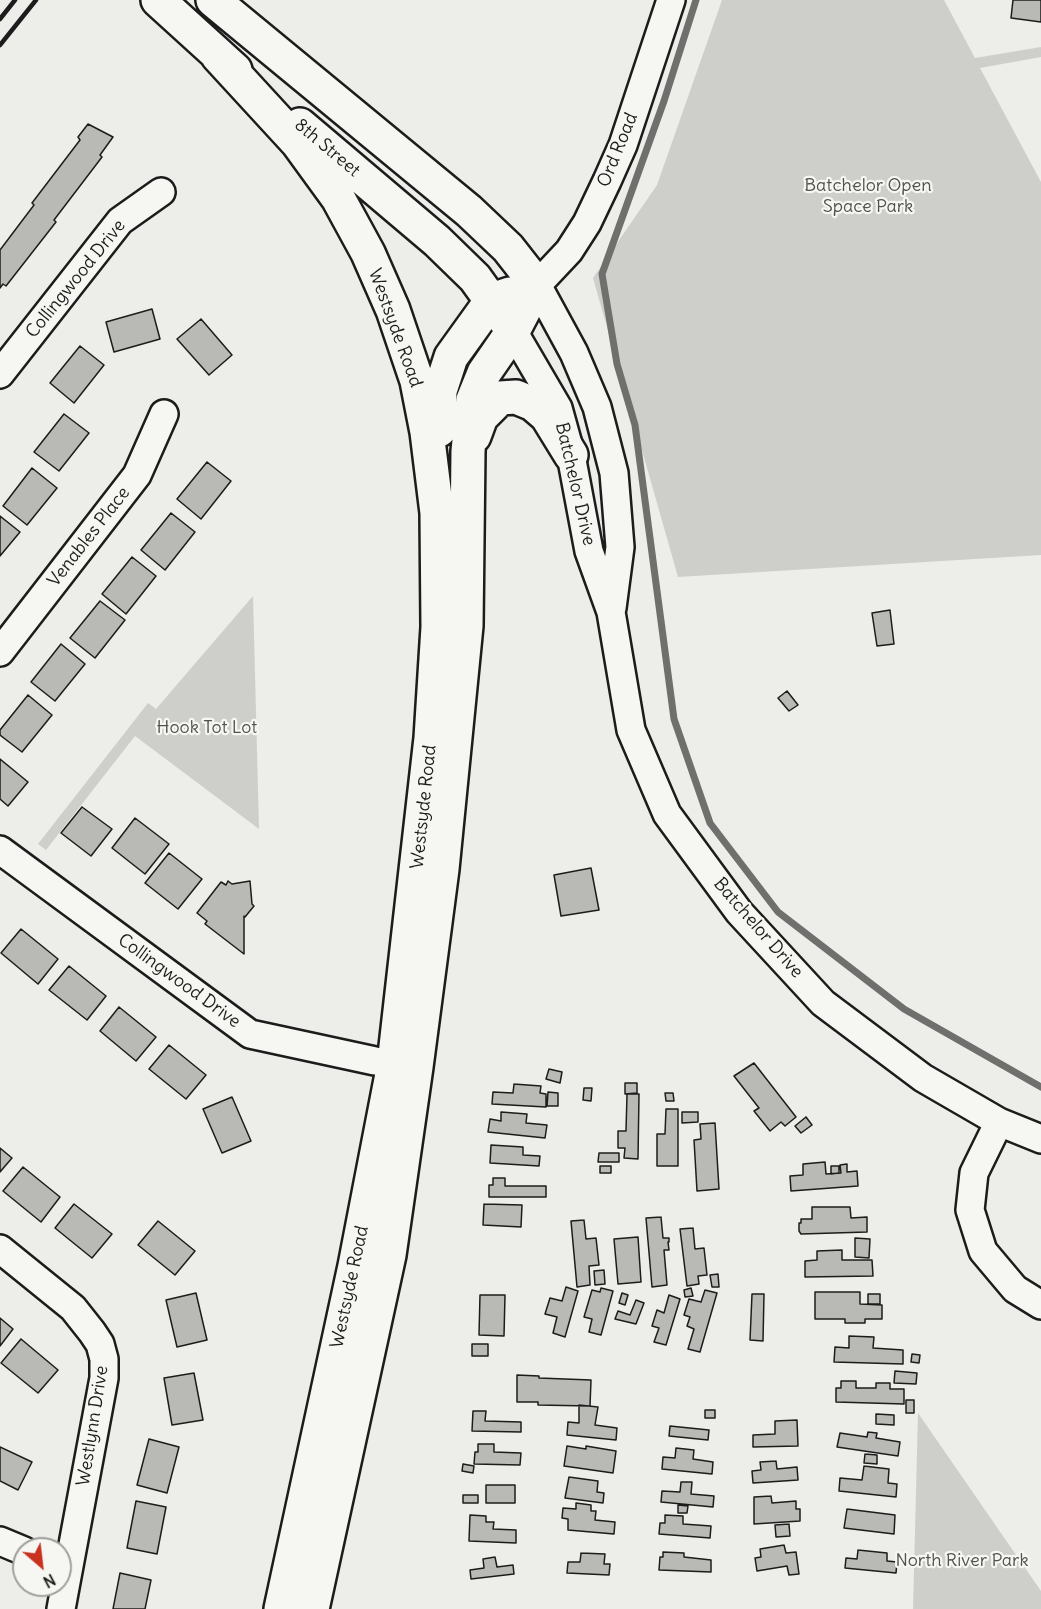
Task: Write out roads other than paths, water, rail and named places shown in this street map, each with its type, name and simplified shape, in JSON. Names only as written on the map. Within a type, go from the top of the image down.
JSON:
[{"type":"main road","name":"8th Street","points":[[158,0],[218,56],[437,241],[475,278],[492,300]]},
{"type":"main road","points":[[213,0],[469,211],[508,248],[537,285],[492,300],[451,357],[440,391],[437,513]]},
{"type":"main road","name":"Westsyde Road","points":[[218,56],[298,143],[338,198],[368,253],[393,310],[417,381],[427,432],[437,513],[438,627],[431,738],[389,1255],[312,1609]]},
{"type":"main road","name":"Westsyde Road","points":[[281,1609],[355,1266],[405,1066],[442,869],[466,626],[468,451],[473,400],[484,373],[513,331],[537,285]]},
{"type":"main road","name":"Batchelor Drive","points":[[492,300],[513,331]]},
{"type":"main road","points":[[468,451],[481,417],[500,398],[516,398],[533,404],[548,416],[571,455]]},
{"type":"street","name":"Ord Road","points":[[537,285],[569,251],[587,223],[607,182],[623,145],[671,0]]},
{"type":"street","name":"Collingwood Drive","points":[[0,374],[120,221],[161,192]]},
{"type":"street","name":"Batchelor Drive","points":[[537,285],[574,353],[597,407],[614,473],[620,547],[611,612]]},
{"type":"street","name":"Batchelor Drive","points":[[513,331],[558,408],[571,455],[590,551],[611,612],[631,730],[667,814],[739,912],[824,1003],[923,1078],[999,1122],[1041,1139]]},
{"type":"street","name":"Venables Place","points":[[0,652],[137,475],[164,414]]},
{"type":"street","name":"Collingwood Drive","points":[[0,849],[250,1034],[405,1066]]},
{"type":"street","points":[[999,1122],[974,1173],[970,1210],[983,1251],[1015,1289],[1041,1305]]},
{"type":"street","name":"Westlynn Drive","points":[[0,1249],[73,1308],[100,1344],[104,1359],[104,1378],[71,1537]]},
{"type":"waterway","points":[[696,0],[664,101],[602,274],[617,364],[635,425],[674,719],[710,823],[778,912],[904,1009],[1041,1087]]},
{"type":"railway","points":[[0,19],[15,0]]},
{"type":"railway","points":[[0,45],[36,0]]},
{"type":"park label","name":"Batchelor Open Space Park","points":[[868,196]]},
{"type":"park label","name":"Hook Tot Lot","points":[[207,728]]},
{"type":"park label","name":"North River Park","points":[[962,1561]]}]
